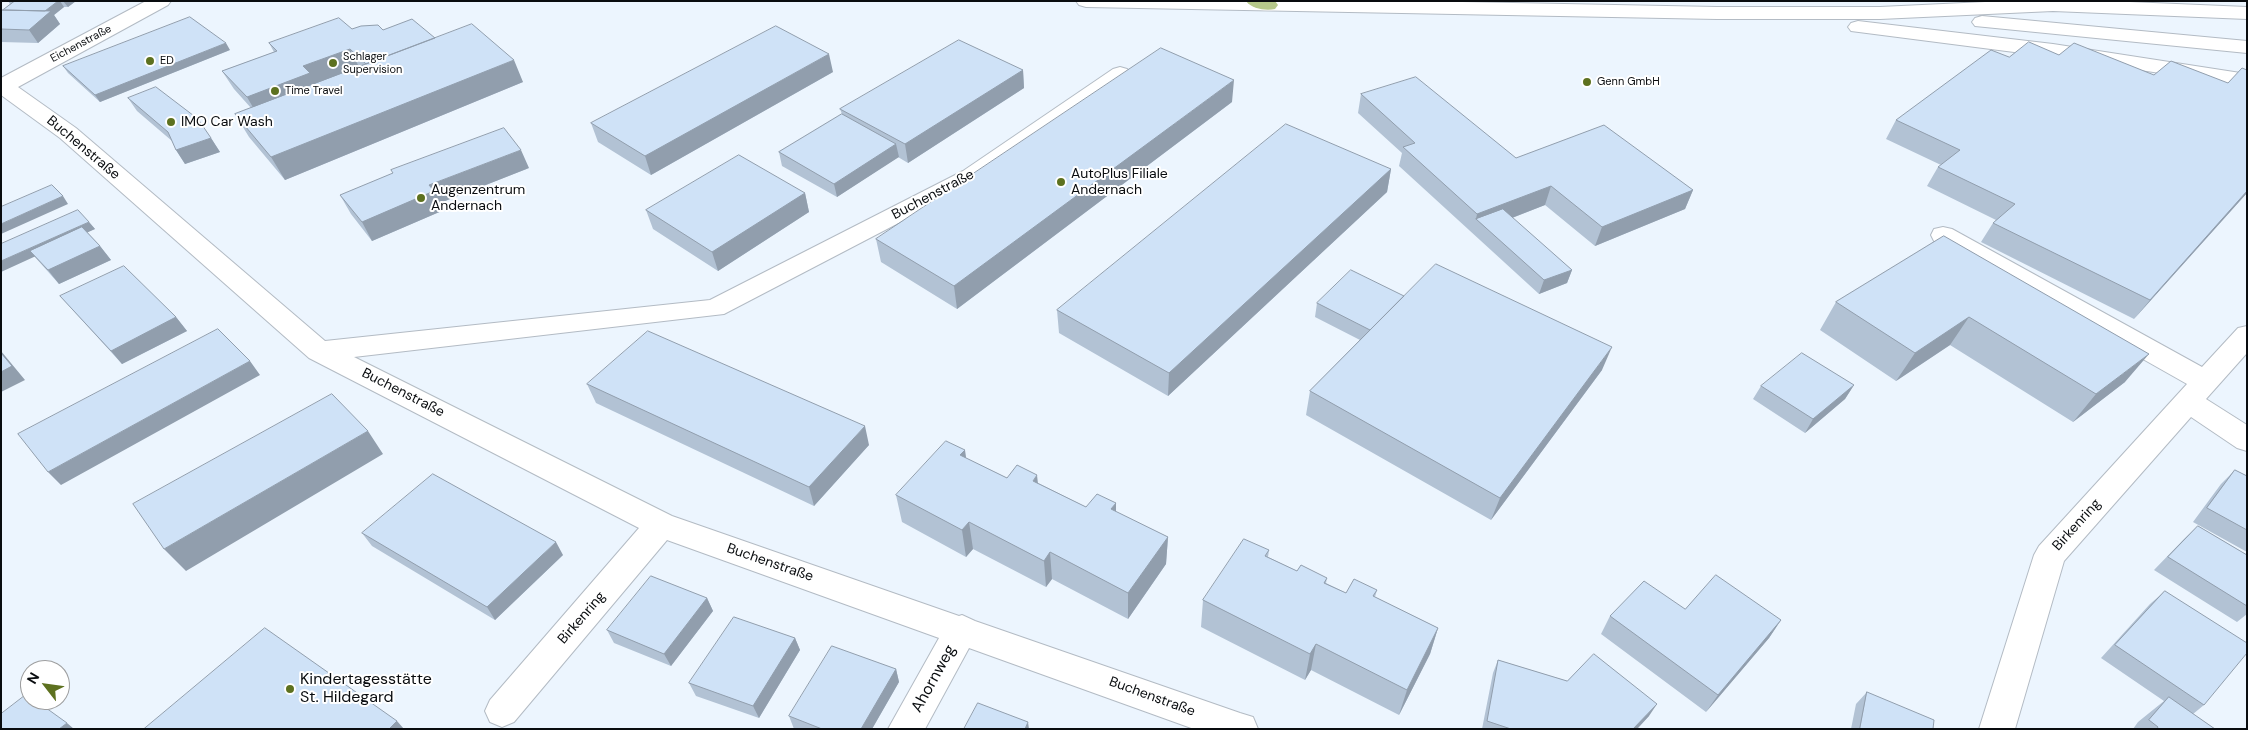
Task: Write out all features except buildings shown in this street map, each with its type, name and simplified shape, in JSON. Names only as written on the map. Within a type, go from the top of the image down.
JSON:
[{"type":"street","name":"Eichenstraße","points":[[2,86],[161,1]]},
{"type":"street","points":[[1086,1],[1717,13],[1880,13],[2053,5],[2247,13]]},
{"type":"street","points":[[1717,13],[1969,39],[2167,66],[2247,80]]},
{"type":"street","points":[[1880,13],[2247,47]]},
{"type":"street","name":"Buchenstraße","points":[[319,351],[715,308],[971,176],[1120,73]]},
{"type":"street","name":"Buchenstraße","points":[[2,86],[68,133],[319,351],[662,525],[962,629],[1240,729]]},
{"type":"street","points":[[1943,234],[2198,391],[2247,440]]},
{"type":"street","name":"Birkenring","points":[[1997,729],[2050,555],[2247,335]]},
{"type":"street","name":"Birkenring","points":[[502,711],[662,525]]},
{"type":"street","name":"Ahornweg","points":[[906,729],[962,629]]},
{"type":"place","name":"ED","points":[[150,61]]},
{"type":"place","name":"Schlager Supervision","points":[[333,63]]},
{"type":"place","name":"Genn GmbH","points":[[1587,82]]},
{"type":"place","name":"Time Travel","points":[[275,91]]},
{"type":"place","name":"IMO Car Wash","points":[[171,122]]},
{"type":"place","name":"AutoPlus Filiale Andernach","points":[[1061,182]]},
{"type":"place","name":"Augenzentrum Andernach","points":[[421,198]]},
{"type":"place","name":"Kindertagesstätte St. Hildegard","points":[[290,689]]}]
